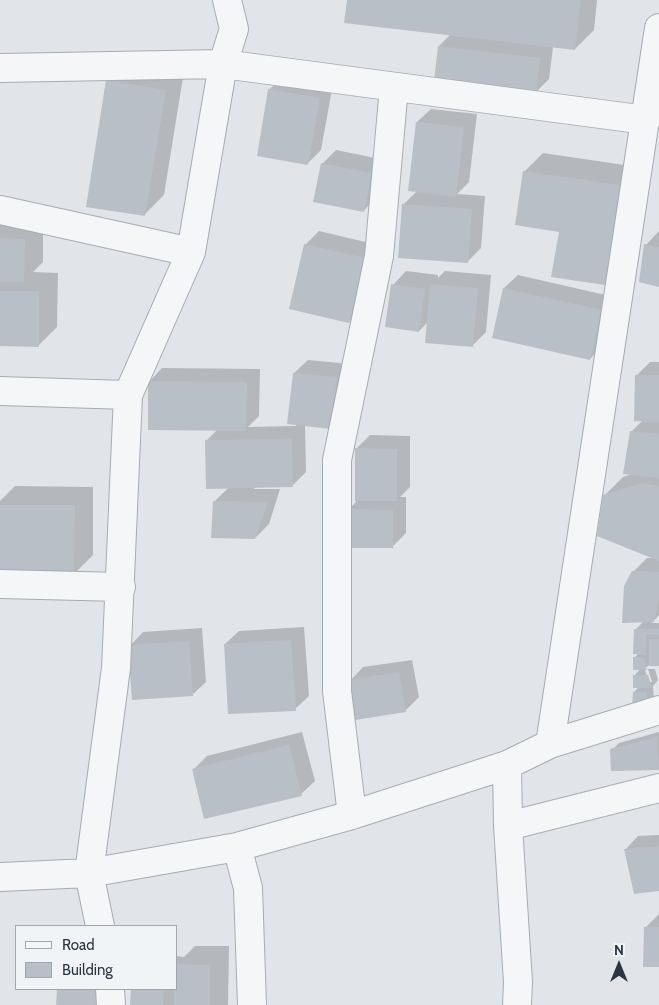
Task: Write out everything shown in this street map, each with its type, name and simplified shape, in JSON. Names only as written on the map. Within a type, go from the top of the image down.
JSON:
[{"type":"street","points":[[100,925],[89,873],[116,668],[128,395],[190,252],[223,64],[234,29],[227,0]]},
{"type":"street","points":[[550,744],[659,28]]},
{"type":"street","points":[[0,68],[223,64],[646,120]]},
{"type":"street","points":[[352,815],[338,691],[338,460],[379,256],[394,87]]},
{"type":"street","points":[[0,210],[190,252]]},
{"type":"street","points":[[0,391],[128,395]]},
{"type":"street","points":[[0,584],[121,588]]},
{"type":"street","points":[[0,876],[89,873],[237,847],[352,815],[507,765],[550,744],[659,710]]},
{"type":"street","points":[[507,765],[508,826],[518,982],[517,1005]]},
{"type":"street","points":[[508,826],[659,788]]},
{"type":"street","points":[[237,847],[248,888],[252,1005]]},
{"type":"street","points":[[110,990],[111,1005]]},
{"type":"building","points":[[347,0],[581,0],[575,50],[344,23]]},
{"type":"building","points":[[438,46],[540,58],[536,94],[434,81]]},
{"type":"building","points":[[106,80],[166,90],[145,216],[86,207]]},
{"type":"building","points":[[268,89],[320,98],[308,165],[257,156]]},
{"type":"building","points":[[416,122],[464,127],[456,197],[408,191]]},
{"type":"building","points":[[321,163],[372,173],[364,212],[313,202]]},
{"type":"building","points":[[523,171],[620,185],[605,285],[551,277],[559,232],[515,225]]},
{"type":"building","points":[[402,204],[472,209],[468,263],[398,258]]},
{"type":"building","points":[[0,238],[25,239],[24,282],[0,282]]},
{"type":"building","points":[[304,244],[365,258],[349,323],[289,309]]},
{"type":"building","points":[[644,244],[659,247],[659,287],[639,282]]},
{"type":"building","points":[[391,284],[425,289],[419,332],[385,327]]},
{"type":"building","points":[[430,284],[478,288],[473,347],[425,343]]},
{"type":"building","points":[[503,288],[602,310],[590,360],[492,338]]},
{"type":"building","points":[[0,291],[39,291],[39,347],[0,346]]},
{"type":"building","points":[[293,373],[337,377],[331,429],[287,424]]},
{"type":"building","points":[[635,375],[659,375],[659,422],[634,421]]},
{"type":"building","points":[[148,381],[247,382],[246,431],[148,430]]},
{"type":"building","points":[[630,431],[659,434],[659,478],[623,474]]},
{"type":"building","points":[[292,439],[293,487],[206,489],[205,440]]},
{"type":"building","points":[[355,448],[397,449],[397,501],[355,501]]},
{"type":"building","points":[[642,483],[659,486],[659,561],[597,536],[603,495]]},
{"type":"building","points":[[213,501],[268,502],[255,539],[211,538]]},
{"type":"building","points":[[0,505],[75,505],[74,575],[0,575]]},
{"type":"building","points":[[346,509],[393,510],[393,548],[346,548]]},
{"type":"building","points":[[632,571],[659,572],[659,599],[654,622],[622,623],[624,586]]},
{"type":"building","points":[[634,629],[659,629],[659,635],[646,635],[646,655],[633,654]]},
{"type":"building","points":[[649,639],[659,639],[659,666],[649,666]]},
{"type":"building","points":[[291,640],[296,711],[228,714],[224,644]]},
{"type":"building","points":[[189,641],[193,696],[132,700],[128,645]]},
{"type":"building","points":[[633,657],[645,658],[646,670],[633,670]]},
{"type":"building","points":[[399,672],[406,712],[355,720],[348,680]]},
{"type":"building","points":[[633,675],[648,675],[652,688],[633,688]]},
{"type":"building","points":[[633,692],[647,692],[647,708],[632,709]]},
{"type":"building","points":[[657,737],[659,770],[611,771],[610,749]]},
{"type":"building","points":[[289,745],[302,796],[204,819],[192,769]]},
{"type":"building","points":[[659,846],[659,891],[634,894],[624,849]]},
{"type":"building","points":[[644,927],[659,927],[659,967],[643,967]]},
{"type":"building","points":[[178,964],[210,965],[210,1005],[174,1005],[174,990],[178,990]]},
{"type":"building","points":[[57,990],[97,990],[97,1005],[56,1005]]},
{"type":"building","points":[[131,990],[164,990],[163,1005],[130,1005]]}]
